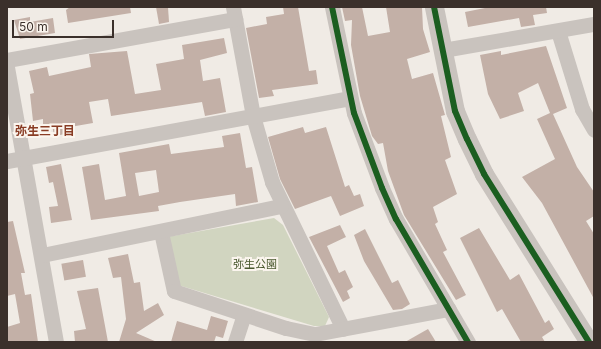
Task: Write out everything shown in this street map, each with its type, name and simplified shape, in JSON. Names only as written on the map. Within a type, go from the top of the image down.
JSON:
[{"type":"street","points":[[332,7],[350,98],[364,144],[396,219],[468,342]]},
{"type":"street","points":[[434,7],[455,111],[484,174],[589,342]]},
{"type":"street","points":[[7,60],[234,13],[253,116],[281,206],[343,329]]},
{"type":"street","points":[[443,50],[594,24]]},
{"type":"street","points":[[558,31],[582,109],[594,130]]},
{"type":"street","points":[[7,67],[25,158],[56,342]]},
{"type":"street","points":[[7,161],[350,98]]},
{"type":"street","points":[[42,255],[161,232],[281,206]]},
{"type":"street","points":[[161,232],[174,291],[244,316],[315,334],[449,309]]},
{"type":"street","points":[[235,342],[244,316]]},
{"type":"green space","name":"弥生公園","points":[[274,218],[283,225],[329,317],[325,326],[314,326],[178,285],[167,237]]},
{"type":"building","points":[[70,7],[130,7],[131,13],[68,23],[66,10]]},
{"type":"building","points":[[156,7],[168,7],[169,22],[159,24]]},
{"type":"building","points":[[283,7],[298,7],[309,71],[316,70],[318,84],[272,90],[274,96],[259,98],[246,28],[267,24],[266,17],[284,14]]},
{"type":"building","points":[[342,7],[362,7],[368,36],[390,32],[386,7],[422,7],[423,29],[430,52],[407,59],[412,79],[433,73],[445,115],[441,116],[451,157],[445,160],[457,194],[433,207],[438,222],[435,224],[447,250],[443,252],[466,295],[456,300],[404,215],[388,171],[383,143],[378,144],[372,136],[360,96],[351,45],[352,20],[345,21]]},
{"type":"building","points":[[490,7],[546,7],[547,13],[533,15],[535,25],[521,27],[519,18],[468,27],[465,12]]},
{"type":"building","points":[[30,17],[30,22],[53,18],[55,33],[20,39],[14,20]]},
{"type":"building","points":[[224,38],[227,53],[200,60],[203,81],[220,78],[226,112],[205,116],[202,102],[111,116],[108,99],[89,102],[93,123],[70,127],[71,133],[54,136],[52,124],[43,125],[43,119],[33,121],[30,94],[34,93],[29,71],[47,67],[49,76],[91,67],[89,54],[127,51],[135,94],[161,90],[156,64],[184,59],[182,45]]},
{"type":"building","points":[[546,46],[567,108],[553,114],[577,167],[594,192],[594,216],[586,221],[594,234],[594,299],[542,203],[522,177],[555,159],[537,119],[550,113],[538,83],[518,93],[524,111],[500,119],[488,94],[480,55],[501,51],[501,55]]},
{"type":"building","points":[[303,127],[305,133],[326,127],[345,187],[349,185],[354,196],[360,194],[364,206],[340,216],[331,196],[295,209],[280,179],[268,137]]},
{"type":"building","points":[[240,133],[246,168],[252,167],[258,202],[236,206],[235,194],[158,206],[159,211],[91,220],[82,167],[99,164],[105,200],[126,196],[119,153],[169,144],[171,154],[224,147],[222,136]],"holes":[[[156,170],[159,192],[139,196],[135,173]]]},
{"type":"building","points":[[61,164],[72,220],[51,223],[49,207],[58,206],[53,182],[49,183],[46,167]]},
{"type":"building","points":[[13,221],[25,273],[21,273],[25,295],[31,294],[38,342],[7,342],[7,327],[20,323],[15,294],[7,296],[7,222]]},
{"type":"building","points":[[340,225],[346,237],[327,246],[339,273],[345,270],[353,287],[347,291],[350,298],[343,302],[309,237]]},
{"type":"building","points":[[479,228],[510,280],[519,274],[545,323],[549,320],[554,329],[542,337],[545,342],[521,342],[502,309],[497,312],[460,238]]},
{"type":"building","points":[[365,229],[392,283],[398,280],[410,304],[402,309],[393,310],[364,261],[354,235]]},
{"type":"building","points":[[128,254],[134,283],[140,282],[144,311],[158,303],[164,315],[136,333],[157,342],[119,342],[126,319],[121,277],[113,278],[108,258]]},
{"type":"building","points":[[83,260],[86,277],[64,281],[61,264]]},
{"type":"building","points":[[98,288],[108,342],[75,342],[74,331],[86,329],[77,291]]},
{"type":"building","points":[[211,316],[228,321],[223,338],[216,336],[214,342],[171,342],[177,321],[207,330]]},
{"type":"building","points":[[428,329],[436,342],[405,342]]},
{"type":"cycle path","points":[[332,7],[354,113],[382,188],[396,219],[468,342]]},
{"type":"cycle path","points":[[434,7],[455,111],[467,139],[484,174],[589,342]]},
{"type":"district","name":"弥生三丁目","points":[[45,131]]}]
